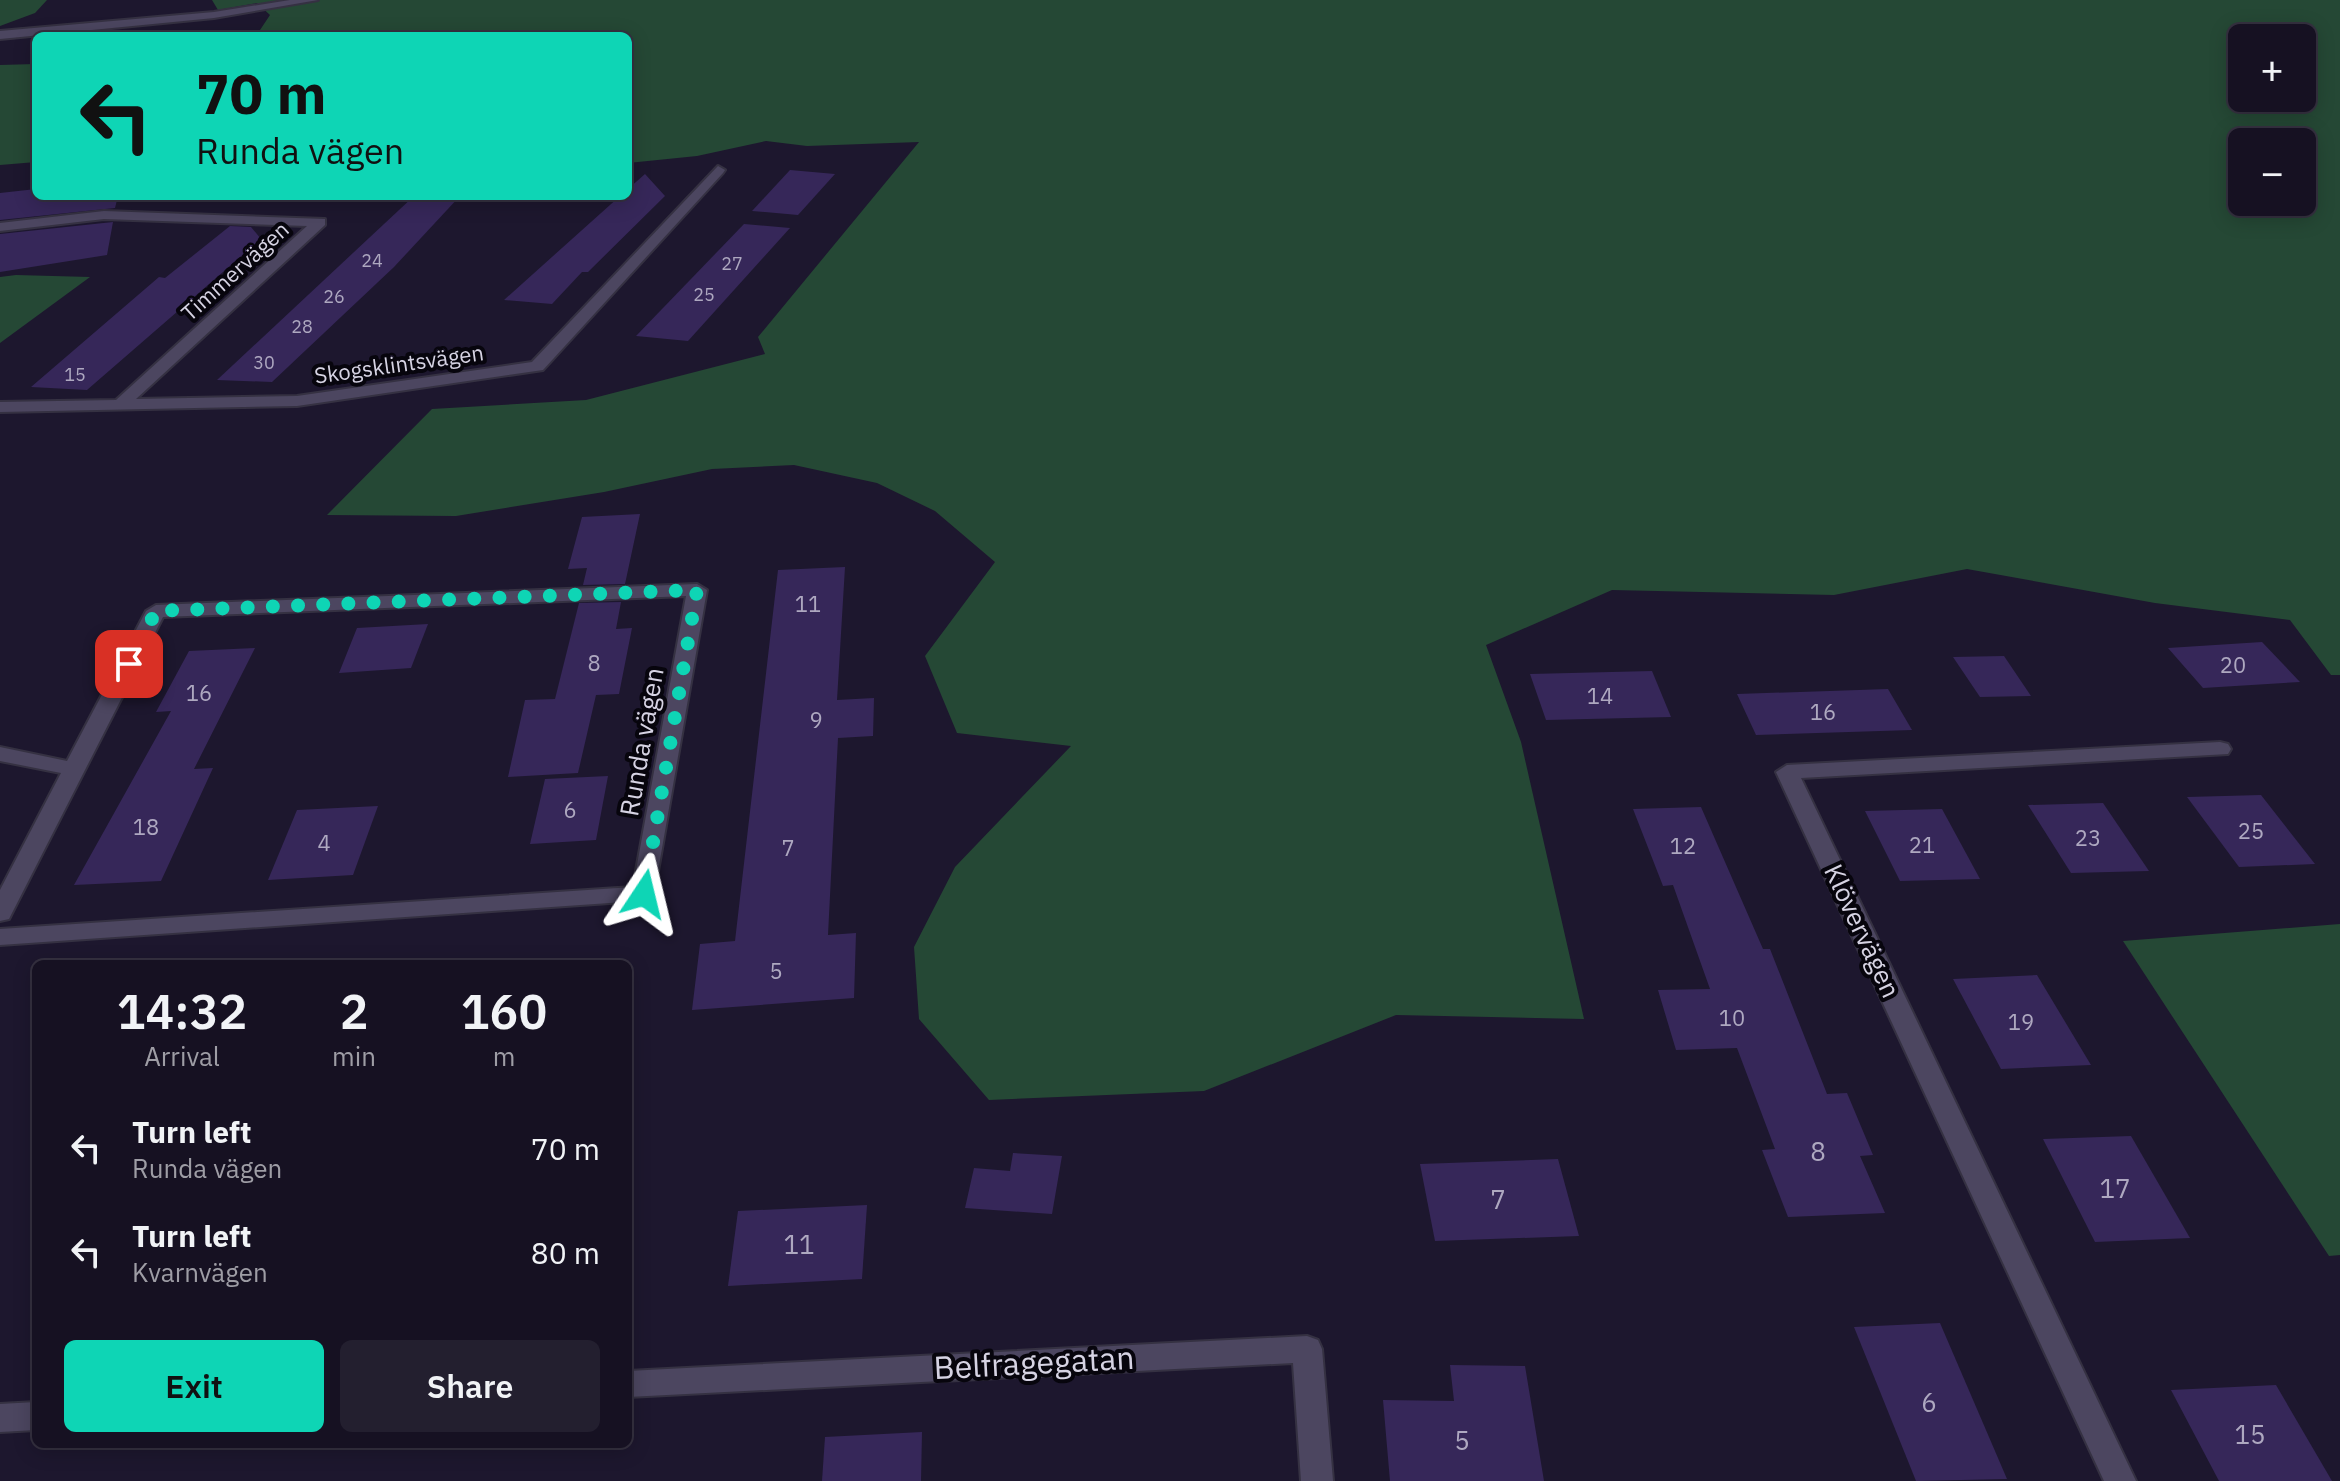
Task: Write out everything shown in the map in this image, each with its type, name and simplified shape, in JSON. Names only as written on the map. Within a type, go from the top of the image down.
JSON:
[{"type":"street","points":[[32,32],[214,15],[312,0]]},
{"type":"street","points":[[0,35],[32,32]]},
{"type":"street","name":"Skogsklintsvägen","points":[[0,407],[297,401],[537,366],[718,170]]},
{"type":"street","name":"Timmervägen","points":[[0,227],[104,215],[320,222],[119,406]]},
{"type":"street","name":"Runda vägen","points":[[0,937],[644,894],[697,590],[156,611],[74,769]]},
{"type":"street","name":"Klövervägen","points":[[2120,1481],[1787,772],[2220,749]]},
{"type":"street","points":[[0,754],[74,769],[0,913]]},
{"type":"street","name":"Belfragegatan","points":[[632,1384],[1307,1349],[1317,1481]]},
{"type":"street","points":[[0,1418],[32,1416]]},
{"type":"green space","points":[[0,0],[47,0],[35,13],[0,26]]},
{"type":"green space","points":[[212,0],[2340,0],[2340,675],[2331,675],[2290,620],[2155,603],[1967,569],[1834,595],[1612,590],[1486,645],[1521,742],[1584,1019],[1396,1015],[1204,1091],[989,1100],[919,1019],[914,947],[955,867],[1071,746],[957,733],[925,656],[995,562],[935,511],[877,483],[794,465],[712,469],[604,492],[456,516],[327,515],[432,409],[586,400],[765,354],[758,337],[919,142],[807,146],[766,141],[697,156],[632,163],[632,32],[259,32],[270,15],[257,3],[218,10]]},
{"type":"green space","points":[[32,64],[32,162],[0,165],[0,65]]},
{"type":"green space","points":[[0,277],[90,277],[0,343]]},
{"type":"green space","points":[[2340,924],[2340,1255],[2329,1256],[2123,941]]},
{"type":"building","points":[[790,170],[835,174],[798,215],[752,211]]},
{"type":"building","points":[[645,174],[665,196],[588,272],[582,272],[552,304],[504,300],[616,200],[632,200],[632,185]]},
{"type":"building","points":[[32,189],[32,200],[117,200],[115,208],[0,220],[0,193]]},
{"type":"building","points":[[410,200],[456,200],[394,267],[272,382],[217,380]]},
{"type":"building","points":[[113,222],[107,255],[0,272],[0,234]]},
{"type":"building","points":[[744,224],[790,228],[688,341],[636,336]]},
{"type":"building","points":[[230,226],[251,227],[261,239],[87,390],[31,387],[159,277],[165,278]]},
{"type":"building","points":[[640,514],[625,584],[583,585],[587,568],[568,569],[582,517]]},
{"type":"building","points":[[845,567],[837,700],[874,698],[873,736],[838,738],[828,935],[856,933],[854,998],[692,1010],[700,944],[735,941],[778,570]]},
{"type":"building","points":[[621,602],[616,629],[632,628],[619,694],[596,695],[578,773],[508,777],[525,700],[555,699],[579,603]]},
{"type":"building","points":[[428,624],[411,668],[339,673],[357,628]]},
{"type":"building","points":[[2262,642],[2300,682],[2203,688],[2168,648]]},
{"type":"building","points":[[255,648],[194,769],[213,768],[161,881],[74,885],[171,711],[156,712],[189,651]]},
{"type":"building","points":[[2004,656],[2031,696],[1980,697],[1953,657]]},
{"type":"building","points":[[1652,671],[1671,717],[1546,720],[1530,674]]},
{"type":"building","points":[[1888,689],[1912,730],[1756,735],[1737,694]]},
{"type":"building","points":[[608,776],[596,840],[530,844],[545,779]]},
{"type":"building","points":[[2261,795],[2315,864],[2239,867],[2187,797]]},
{"type":"building","points":[[2103,803],[2149,871],[2071,873],[2028,805]]},
{"type":"building","points":[[378,806],[353,875],[268,880],[297,810]]},
{"type":"building","points":[[1701,807],[1763,949],[1770,949],[1827,1094],[1847,1093],[1873,1155],[1860,1156],[1885,1213],[1788,1217],[1762,1150],[1775,1149],[1737,1048],[1676,1050],[1658,990],[1710,989],[1673,885],[1663,886],[1633,809]]},
{"type":"building","points":[[1942,809],[1980,879],[1900,881],[1865,811]]},
{"type":"building","points":[[2037,975],[2091,1065],[2001,1069],[1953,979]]},
{"type":"building","points":[[2131,1136],[2190,1238],[2095,1242],[2043,1139]]},
{"type":"building","points":[[1013,1153],[1062,1156],[1052,1214],[965,1208],[974,1168],[1010,1171]]},
{"type":"building","points":[[1558,1159],[1579,1236],[1435,1241],[1420,1164]]},
{"type":"building","points":[[867,1205],[862,1279],[728,1286],[738,1211]]},
{"type":"building","points":[[1940,1323],[2007,1479],[1916,1481],[1854,1327]]},
{"type":"building","points":[[1450,1365],[1525,1366],[1544,1481],[1390,1481],[1383,1400],[1454,1401]]},
{"type":"building","points":[[2276,1385],[2332,1481],[2219,1481],[2171,1390]]},
{"type":"building","points":[[922,1432],[921,1481],[822,1481],[825,1437]]},
{"type":"route","points":[[129,664],[156,611],[697,590],[644,894]]}]
